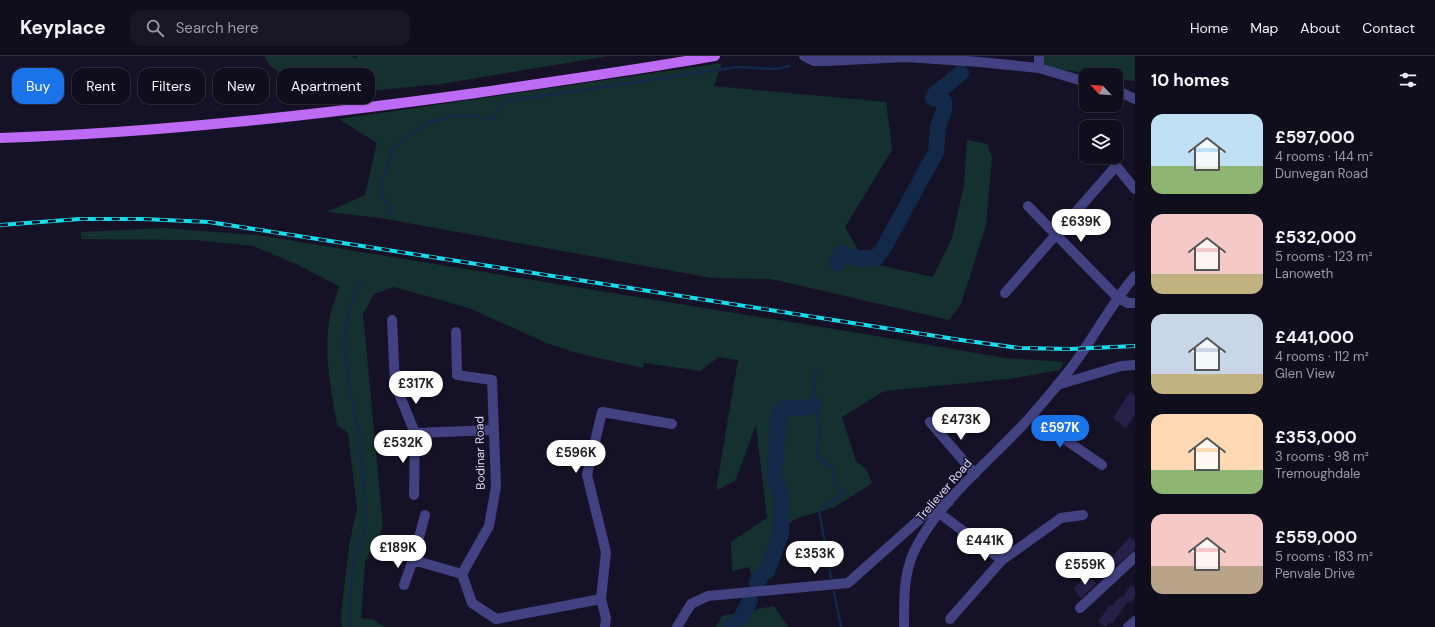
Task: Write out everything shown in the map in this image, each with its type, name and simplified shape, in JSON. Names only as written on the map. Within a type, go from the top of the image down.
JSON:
[{"type":"main road","points":[[0,138],[52,136],[207,124],[397,104],[615,73],[716,56]]},
{"type":"street","points":[[804,56],[814,60],[826,61],[906,57],[1040,68],[1079,80]]},
{"type":"street","points":[[1039,56],[1040,68]]},
{"type":"street","points":[[1123,93],[1135,99]]},
{"type":"street","points":[[1006,293],[1116,166],[1135,189]]},
{"type":"street","points":[[1028,206],[1117,297],[1128,304],[1135,303]]},
{"type":"street","name":"Treliever Road","points":[[904,627],[903,593],[911,559],[918,542],[939,513],[1031,416],[1057,385],[1078,357],[1117,297],[1135,276]]},
{"type":"street","points":[[392,320],[395,384],[415,432],[414,495]]},
{"type":"street","name":"Bodinar Road","points":[[456,332],[457,375],[492,380],[496,487],[489,526],[462,574]]},
{"type":"street","points":[[1057,385],[1121,366],[1135,365]]},
{"type":"street","points":[[604,627],[606,618],[601,600],[606,552],[587,474],[602,412],[672,424]]},
{"type":"street","points":[[1031,416],[1102,465]]},
{"type":"street","points":[[930,422],[975,474]]},
{"type":"street","points":[[415,432],[493,430]]},
{"type":"street","points":[[677,627],[691,604],[708,596],[848,583],[940,502],[949,502]]},
{"type":"street","points":[[939,513],[1002,560]]},
{"type":"street","points":[[404,585],[413,560],[425,515]]},
{"type":"street","points":[[950,619],[1002,560],[1061,518],[1083,515]]},
{"type":"street","points":[[1080,608],[1135,558]]},
{"type":"street","points":[[413,560],[462,574],[472,603],[496,619],[601,600]]},
{"type":"street","points":[[1128,627],[1135,621]]},
{"type":"green space","points":[[264,56],[352,56],[354,58],[358,56],[609,56],[441,84],[375,90],[375,68],[277,68],[277,71],[270,66]]},
{"type":"green space","points":[[1041,56],[1135,56],[1135,81],[1123,80],[1123,68],[1079,68],[1079,72],[1043,66]]},
{"type":"green space","points":[[722,63],[714,86],[886,102],[892,150],[845,227],[865,262],[933,277],[952,238],[964,185],[967,140],[987,144],[992,157],[986,225],[961,304],[949,320],[771,279],[712,278],[380,218],[327,212],[365,195],[377,143],[339,119]]},
{"type":"green space","points":[[163,228],[257,235],[1006,358],[1064,362],[1060,370],[1009,379],[884,391],[842,417],[856,461],[866,469],[872,483],[835,507],[795,519],[787,526],[763,582],[754,585],[749,567],[732,571],[731,542],[767,518],[756,425],[735,481],[716,490],[738,360],[718,357],[701,371],[644,363],[643,368],[577,353],[549,344],[469,308],[394,287],[374,294],[363,314],[383,527],[365,562],[361,618],[372,619],[385,627],[342,627],[341,616],[349,546],[357,508],[348,433],[337,425],[329,371],[327,343],[328,330],[331,312],[339,286],[294,263],[253,246],[194,240],[81,239],[81,232]]},
{"type":"green space","points":[[774,606],[788,627],[716,627],[722,616]]},
{"type":"building","points":[[1130,392],[1135,396],[1135,415],[1126,428],[1113,418]]},
{"type":"building","points":[[1130,537],[1135,541],[1135,550],[1117,565],[1110,559]]},
{"type":"building","points":[[1089,575],[1096,584],[1081,598],[1073,588]]},
{"type":"building","points":[[1131,585],[1135,588],[1135,597],[1131,603],[1128,601],[1112,624],[1109,622],[1106,627],[1098,622],[1110,605],[1112,606],[1120,596],[1122,598]]},
{"type":"waterway","points":[[388,215],[392,207],[382,196],[382,183],[393,148],[428,122],[455,116],[474,116],[493,119],[503,102],[737,67],[777,69],[789,66]]},
{"type":"waterway","points":[[837,263],[841,253],[857,258],[876,258],[883,249],[936,152],[938,126],[944,111],[944,101],[933,98],[935,94],[961,73]]},
{"type":"waterway","points":[[351,627],[351,580],[354,560],[365,529],[366,512],[359,432],[349,385],[344,349],[349,309],[362,280]]},
{"type":"waterway","points":[[816,366],[814,405],[821,429],[817,456],[832,467],[838,488],[845,493],[819,510],[831,578]]},
{"type":"waterway","points":[[757,583],[762,574],[767,571],[781,534],[782,500],[774,475],[779,414],[785,408],[805,408],[814,405]]},
{"type":"waterway","points":[[834,592],[841,627]]},
{"type":"waterway","points":[[730,627],[741,618],[750,600]]},
{"type":"railway","points":[[0,225],[80,219],[143,219],[209,222],[1019,348],[1070,349],[1135,346]]}]
